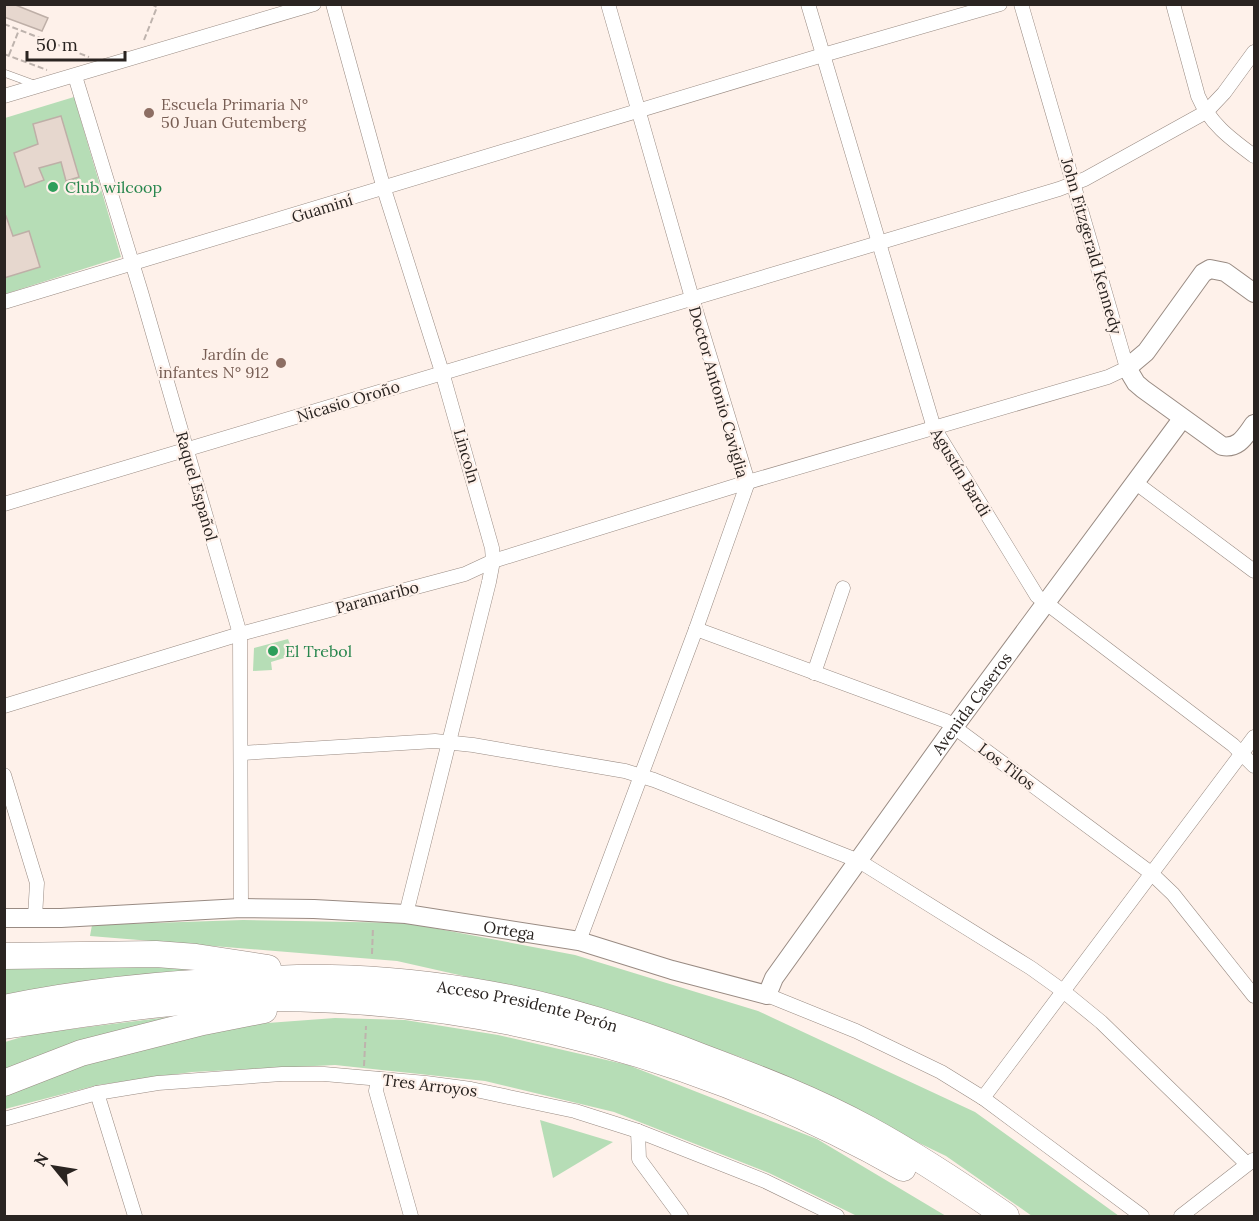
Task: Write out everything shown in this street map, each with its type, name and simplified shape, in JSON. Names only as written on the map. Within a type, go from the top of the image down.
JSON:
[{"type":"highway","points":[[4,956],[156,954],[196,957],[334,988]]},
{"type":"highway","name":"Acceso Presidente Perón","points":[[4,1008],[139,987],[182,983],[334,988],[425,985],[488,994],[559,1009],[609,1023],[781,1088],[867,1128],[951,1177],[1006,1216]]},
{"type":"highway","points":[[4,1083],[81,1053],[192,1025],[274,1008],[334,988]]},
{"type":"highway","name":"Acceso Presidente Perón","points":[[4,1026],[182,1002],[268,998],[334,988],[501,1020],[604,1044],[766,1101],[850,1141],[942,1191],[979,1216]]},
{"type":"street","points":[[4,96],[314,4]]},
{"type":"street","name":"Lincoln","points":[[333,4],[384,189],[489,530],[493,561],[406,914]]},
{"type":"street","name":"Doctor Antonio Caviglia","points":[[579,941],[696,629],[748,482],[692,298],[609,4]]},
{"type":"street","name":"Agustín Bardi","points":[[808,4],[934,428],[1031,589],[1046,604],[1243,753],[1254,766]]},
{"type":"street","name":"Guaminí","points":[[4,302],[823,55],[1000,4]]},
{"type":"street","name":"John Fitzgerald Kennedy","points":[[1021,4],[1127,368],[1136,383],[1143,389],[1222,446],[1237,445],[1254,424]]},
{"type":"street","points":[[1173,4],[1197,96],[1215,124],[1229,138],[1254,156]]},
{"type":"street","name":"Nicasio Oroño","points":[[4,504],[878,244],[1073,183],[1206,112],[1224,93],[1254,52]]},
{"type":"street","name":"Raquel Español","points":[[72,77],[132,264],[240,634],[241,908]]},
{"type":"street","points":[[1127,368],[1146,352],[1197,280],[1210,269],[1225,272],[1254,293]]},
{"type":"street","name":"Paramaribo","points":[[4,706],[240,634],[465,574],[493,561],[748,482],[1108,377],[1127,368]]},
{"type":"street","name":"Avenida Caseros","points":[[766,995],[774,978],[954,727],[1182,418]]},
{"type":"street","points":[[1136,483],[1254,571]]},
{"type":"street","points":[[814,673],[843,588]]},
{"type":"street","name":"Los Tilos","points":[[696,629],[946,722],[954,727],[1151,873],[1173,894],[1254,996]]},
{"type":"street","points":[[983,1098],[1254,737]]},
{"type":"street","points":[[242,753],[435,741],[641,775],[859,861],[1063,991],[1101,1022],[1251,1161],[1181,1216]]},
{"type":"street","points":[[4,775],[37,883],[35,917]]},
{"type":"street","name":"Ortega","points":[[4,918],[241,908],[374,912],[406,914],[579,941],[672,970],[766,995],[881,1043],[941,1072],[983,1098],[1142,1216]]},
{"type":"street","name":"Tres Arroyos","points":[[4,1119],[97,1093],[158,1083],[282,1074],[324,1074],[471,1089],[546,1103],[638,1131],[765,1181],[837,1216]]},
{"type":"street","points":[[378,1079],[376,1090],[411,1216]]},
{"type":"street","points":[[97,1093],[135,1216]]},
{"type":"street","points":[[638,1131],[639,1160],[681,1216]]},
{"type":"lane","points":[[4,74],[39,86]]},
{"type":"path","points":[[144,41],[157,6],[151,4]]},
{"type":"path","points":[[4,24],[111,65]]},
{"type":"path","points":[[9,56],[19,30]]},
{"type":"path","points":[[4,54],[72,77]]},
{"type":"path","points":[[372,954],[374,912]]},
{"type":"path","points":[[363,1078],[366,1026]]},
{"type":"green space","name":"Club wilcoop","points":[[74,97],[121,257],[5,294],[5,118]]},
{"type":"green space","name":"El Trebol","points":[[288,639],[294,655],[271,662],[272,670],[253,671],[254,648]]},
{"type":"green space","points":[[243,920],[407,923],[575,955],[758,1011],[975,1112],[1119,1216],[1032,1216],[946,1156],[743,1058],[583,1003],[397,961],[90,936],[92,925]]},
{"type":"green space","points":[[107,961],[207,970],[5,1003],[4,962]]},
{"type":"green space","points":[[201,1013],[5,1076],[5,1042],[32,1034]]},
{"type":"green space","points":[[335,1018],[405,1020],[498,1035],[628,1065],[817,1139],[946,1216],[857,1216],[769,1173],[614,1112],[485,1081],[335,1065],[192,1072],[98,1085],[5,1109],[5,1092],[83,1060],[240,1025]]},
{"type":"green space","points":[[540,1120],[613,1142],[553,1178]]},
{"type":"building","points":[[4,4],[13,4],[48,18],[42,31],[4,17]]},
{"type":"building","points":[[61,116],[79,177],[66,181],[61,162],[39,168],[44,180],[25,187],[14,153],[38,144],[33,124]]},
{"type":"building","points":[[4,216],[6,216],[13,236],[29,231],[40,267],[4,278]]},
{"type":"place","name":"Escuela Primaria N° 50 Juan Gutemberg","points":[[149,113]]},
{"type":"place","name":"Club wilcoop","points":[[53,187]]},
{"type":"place","name":"Jardín de infantes N° 912","points":[[281,363]]},
{"type":"place","name":"El Trebol","points":[[273,651]]}]
